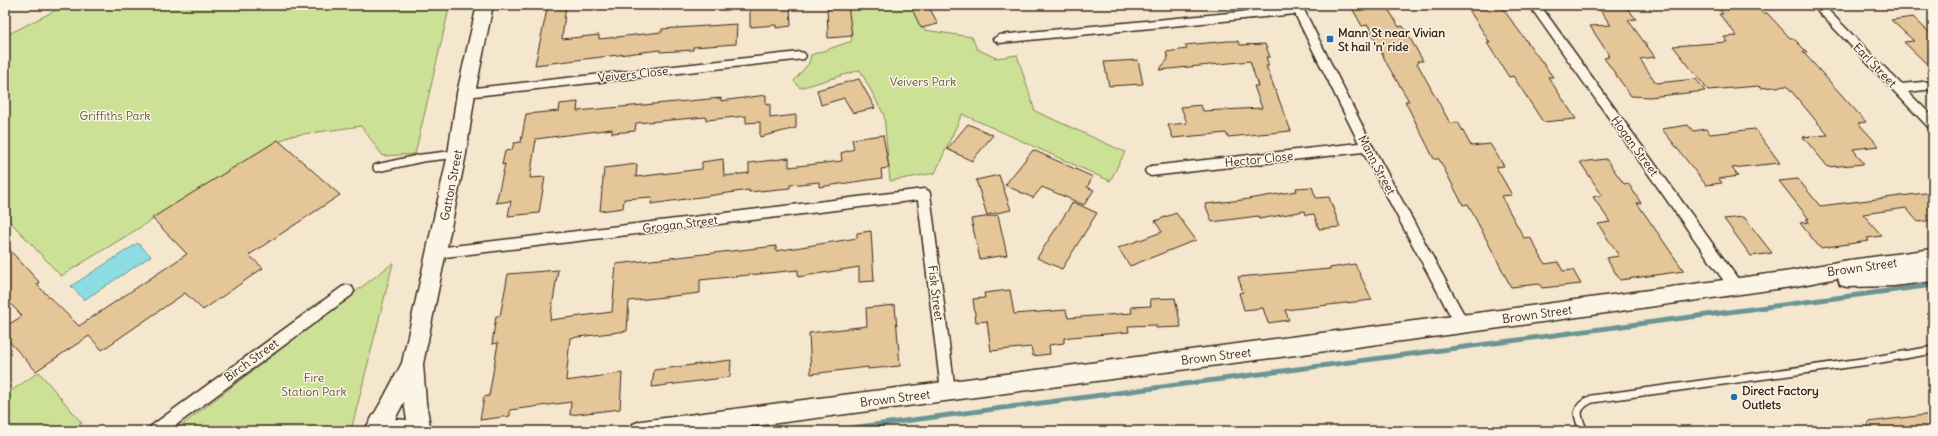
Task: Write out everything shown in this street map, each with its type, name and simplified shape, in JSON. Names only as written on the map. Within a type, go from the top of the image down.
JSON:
[{"type":"street","name":"Gatton Street","points":[[412,364],[437,253],[457,154],[466,93],[485,5]]},
{"type":"street","name":"Hogan Street","points":[[1534,5],[1736,287]]},
{"type":"street","name":"Earl Street","points":[[1817,5],[1933,125]]},
{"type":"street","points":[[999,39],[1297,8]]},
{"type":"street","name":"Mann Street","points":[[1297,8],[1367,147],[1462,324]]},
{"type":"street","name":"Veivers Close","points":[[466,93],[800,56]]},
{"type":"street","points":[[1898,89],[1933,85]]},
{"type":"street","name":"Hector Close","points":[[1151,171],[1367,147]]},
{"type":"street","name":"Grogan Street","points":[[437,253],[924,194]]},
{"type":"street","name":"Fisk Street","points":[[924,194],[948,391]]},
{"type":"street","name":"Brown Street","points":[[641,431],[1462,324],[1736,287],[1792,279],[1847,268],[1933,257]]},
{"type":"street","name":"Brown Street","points":[[1792,279],[1894,278],[1933,273]]},
{"type":"street","name":"Birch Street","points":[[156,431],[347,290]]},
{"type":"street","points":[[375,431],[391,406],[412,364]]},
{"type":"street","points":[[412,364],[415,403],[420,431]]},
{"type":"street","points":[[383,431],[398,428],[415,431]]},
{"type":"lane","points":[[376,168],[422,158],[457,154]]},
{"type":"lane","points":[[1584,431],[1577,418],[1578,409],[1582,402],[1592,399],[1869,361],[1933,350]]},
{"type":"green space","name":"Griffiths Park","points":[[66,5],[450,5],[415,154],[383,156],[361,126],[289,136],[61,276],[5,216],[5,36]]},
{"type":"green space","name":"Veivers Park","points":[[847,5],[910,5],[924,30],[972,37],[977,49],[996,58],[1017,55],[1035,111],[1125,152],[1110,181],[962,114],[935,173],[890,181],[884,115],[860,70],[800,88],[794,81],[809,63],[811,55],[852,41]]},
{"type":"green space","name":"Fire Station Park","points":[[393,263],[351,431],[174,431]]},
{"type":"green space","points":[[39,372],[82,423],[70,431],[12,431],[5,423],[5,395]]},
{"type":"water","points":[[138,243],[151,256],[84,300],[71,286]]},
{"type":"building","points":[[548,5],[566,5],[562,39],[599,35],[599,39],[662,32],[662,29],[737,24],[736,44],[693,47],[693,50],[660,52],[660,50],[535,65]]},
{"type":"building","points":[[767,5],[790,5],[791,26],[776,28],[776,25],[750,27],[750,9],[767,7]]},
{"type":"building","points":[[827,5],[848,5],[852,36],[828,38]]},
{"type":"building","points":[[910,5],[928,5],[938,24],[921,28]]},
{"type":"building","points":[[1386,5],[1399,27],[1403,26],[1423,61],[1417,61],[1417,63],[1450,123],[1458,122],[1471,146],[1490,144],[1504,166],[1496,167],[1512,195],[1501,196],[1524,238],[1530,237],[1545,264],[1558,262],[1563,271],[1573,270],[1581,284],[1542,288],[1539,284],[1511,287],[1468,204],[1463,205],[1439,159],[1434,159],[1405,101],[1409,101],[1388,66],[1368,25],[1362,26],[1352,8]]},
{"type":"building","points":[[1466,5],[1500,5],[1553,77],[1548,77],[1576,119],[1543,122],[1513,76],[1509,77],[1487,43],[1490,43]]},
{"type":"building","points":[[1596,5],[1625,5],[1636,19],[1628,20],[1655,57],[1640,59],[1656,83],[1696,79],[1705,91],[1650,97],[1631,96],[1604,58],[1609,57],[1607,55],[1609,55],[1590,26],[1611,25]]},
{"type":"building","points":[[1715,5],[1755,5],[1762,13],[1767,13],[1790,38],[1793,38],[1807,52],[1803,52],[1866,122],[1858,123],[1879,146],[1853,149],[1864,164],[1828,167],[1803,137],[1828,135],[1787,86],[1761,88],[1759,86],[1708,90],[1673,46],[1727,42],[1724,37],[1737,36],[1719,14],[1723,14]]},
{"type":"building","points":[[1913,17],[1933,36],[1933,70],[1904,42],[1914,41],[1891,20]]},
{"type":"building","points":[[1238,41],[1240,45],[1265,44],[1270,57],[1266,57],[1269,66],[1266,66],[1291,131],[1228,137],[1226,133],[1173,138],[1168,125],[1187,123],[1181,107],[1201,105],[1203,111],[1262,108],[1254,86],[1258,86],[1250,61],[1159,70],[1168,59],[1166,52],[1187,49],[1185,45]]},
{"type":"building","points":[[1138,60],[1143,84],[1109,86],[1104,62]]},
{"type":"building","points":[[859,79],[875,108],[853,113],[844,98],[821,105],[817,90]]},
{"type":"building","points":[[766,95],[766,105],[770,104],[770,118],[796,115],[796,128],[760,137],[760,122],[746,123],[746,116],[706,120],[706,117],[636,123],[635,131],[612,133],[612,129],[536,139],[530,178],[545,177],[539,213],[508,216],[511,201],[496,203],[505,164],[502,165],[505,151],[512,150],[514,143],[521,142],[526,114],[559,111],[560,104],[578,102],[577,111],[721,98],[721,101]]},
{"type":"building","points":[[968,124],[993,135],[972,161],[947,149]]},
{"type":"building","points":[[1688,125],[1693,131],[1706,129],[1710,134],[1755,129],[1780,163],[1732,168],[1738,176],[1719,179],[1722,183],[1706,185],[1662,129]]},
{"type":"building","points":[[883,135],[889,168],[881,169],[882,178],[819,187],[819,182],[790,185],[790,188],[749,192],[749,190],[651,204],[652,197],[624,199],[623,208],[600,211],[604,168],[637,164],[636,177],[702,169],[702,162],[723,159],[724,176],[749,173],[749,163],[789,158],[789,167],[842,161],[841,153],[854,149],[852,139]]},
{"type":"building","points":[[278,140],[340,195],[249,255],[263,268],[203,310],[185,293],[102,350],[89,336],[36,371],[5,337],[5,327],[22,316],[5,298],[5,245],[40,283],[37,285],[79,326],[187,254],[152,218]]},
{"type":"building","points":[[1033,150],[1093,177],[1087,187],[1094,190],[1084,205],[1042,187],[1033,198],[1005,185]]},
{"type":"building","points":[[1606,159],[1624,184],[1628,183],[1641,203],[1637,203],[1684,271],[1620,280],[1606,258],[1619,256],[1598,224],[1610,222],[1593,197],[1602,195],[1580,162]]},
{"type":"building","points":[[999,175],[1011,210],[987,215],[976,180]]},
{"type":"building","points":[[1798,179],[1820,206],[1933,192],[1933,220],[1918,222],[1906,208],[1863,214],[1882,236],[1867,238],[1869,241],[1820,248],[1800,223],[1809,222],[1806,219],[1809,219],[1779,181]]},
{"type":"building","points":[[1312,187],[1316,198],[1329,197],[1340,227],[1319,229],[1314,214],[1306,215],[1305,211],[1259,219],[1258,216],[1212,222],[1205,204],[1242,200],[1297,191],[1296,188]]},
{"type":"building","points":[[1073,202],[1097,213],[1062,269],[1037,258]]},
{"type":"building","points":[[1176,213],[1196,240],[1130,266],[1118,248],[1162,232],[1155,221]]},
{"type":"building","points":[[998,215],[1007,255],[980,259],[971,219]]},
{"type":"building","points":[[1744,217],[1772,253],[1751,256],[1724,219]]},
{"type":"building","points":[[871,231],[874,281],[859,282],[859,267],[798,277],[798,270],[700,280],[700,293],[629,301],[627,331],[570,338],[566,381],[622,373],[620,409],[570,415],[571,402],[510,410],[510,416],[480,420],[484,397],[489,396],[498,343],[492,344],[496,316],[500,316],[508,274],[558,270],[550,320],[612,312],[616,264],[776,246],[776,251],[857,238],[857,233]]},
{"type":"building","points":[[1355,264],[1372,300],[1285,310],[1289,320],[1268,323],[1263,308],[1244,310],[1239,293],[1243,292],[1238,277],[1330,269],[1329,268]]},
{"type":"building","points":[[1010,290],[1014,314],[1066,310],[1068,318],[1132,313],[1131,307],[1151,306],[1150,299],[1175,298],[1181,327],[1156,328],[1156,325],[1128,326],[1129,332],[1064,338],[1064,343],[1049,345],[1050,354],[1033,356],[1031,347],[991,351],[987,321],[976,322],[973,299],[985,298],[984,293]]},
{"type":"building","points":[[895,305],[900,366],[868,369],[868,367],[811,374],[809,333],[867,326],[866,308]]},
{"type":"building","points":[[731,360],[730,377],[652,387],[654,370]]},
{"type":"building","points":[[1933,414],[1933,431],[1868,431],[1868,422]]},
{"type":"waterway","points":[[829,431],[1933,285]]},
{"type":"place","name":"Mann St near Vivian St hail 'n' ride","points":[[1330,39]]},
{"type":"place","name":"Direct Factory Outlets","points":[[1734,397]]}]
